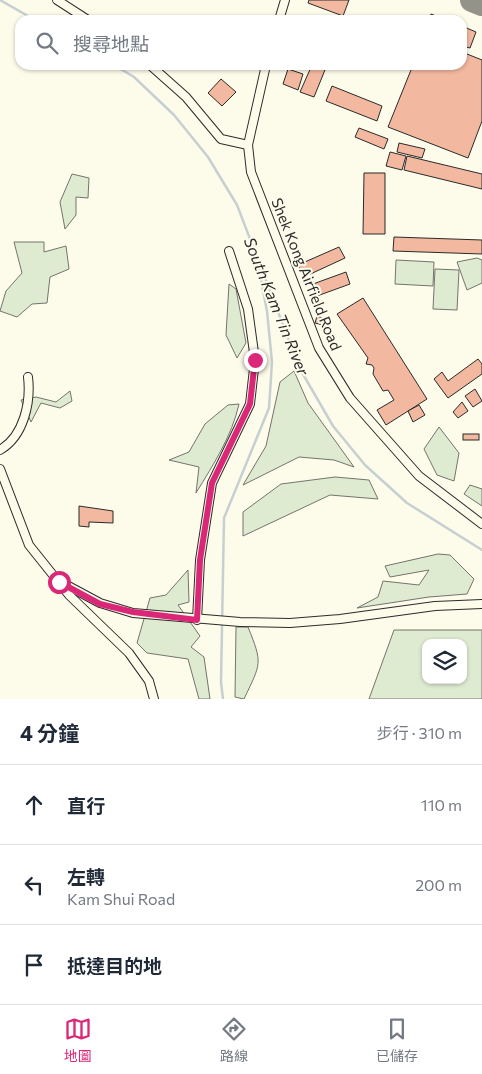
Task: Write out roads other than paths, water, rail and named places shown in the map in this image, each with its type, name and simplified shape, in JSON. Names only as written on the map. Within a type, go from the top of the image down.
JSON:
[{"type":"street","points":[[57,0],[80,15]]},
{"type":"street","points":[[280,15],[285,0]]},
{"type":"street","points":[[156,70],[186,97],[221,139],[248,145]]},
{"type":"street","name":"Shek Kong Airfield Road","points":[[265,70],[248,145],[251,172],[319,348],[350,398],[419,476],[482,524]]},
{"type":"street","points":[[197,620],[200,560],[212,483],[250,404],[255,360],[248,309],[229,252]]},
{"type":"street","points":[[0,450],[13,438],[25,415],[29,401],[28,377]]},
{"type":"street","points":[[0,469],[29,545],[69,596],[129,653],[149,682],[154,699]]},
{"type":"street","points":[[59,582],[108,606],[133,612],[197,620],[290,623],[340,619],[436,606],[482,604]]},
{"type":"waterway","name":"South Kam Tin River","points":[[0,0],[26,15]]},
{"type":"waterway","name":"South Kam Tin River","points":[[122,70],[134,77],[174,115],[208,157],[237,205],[300,369],[333,426],[365,465],[407,503],[482,550]]},
{"type":"waterway","points":[[223,699],[221,682],[224,518],[269,408],[272,362],[267,311],[258,264]]}]
